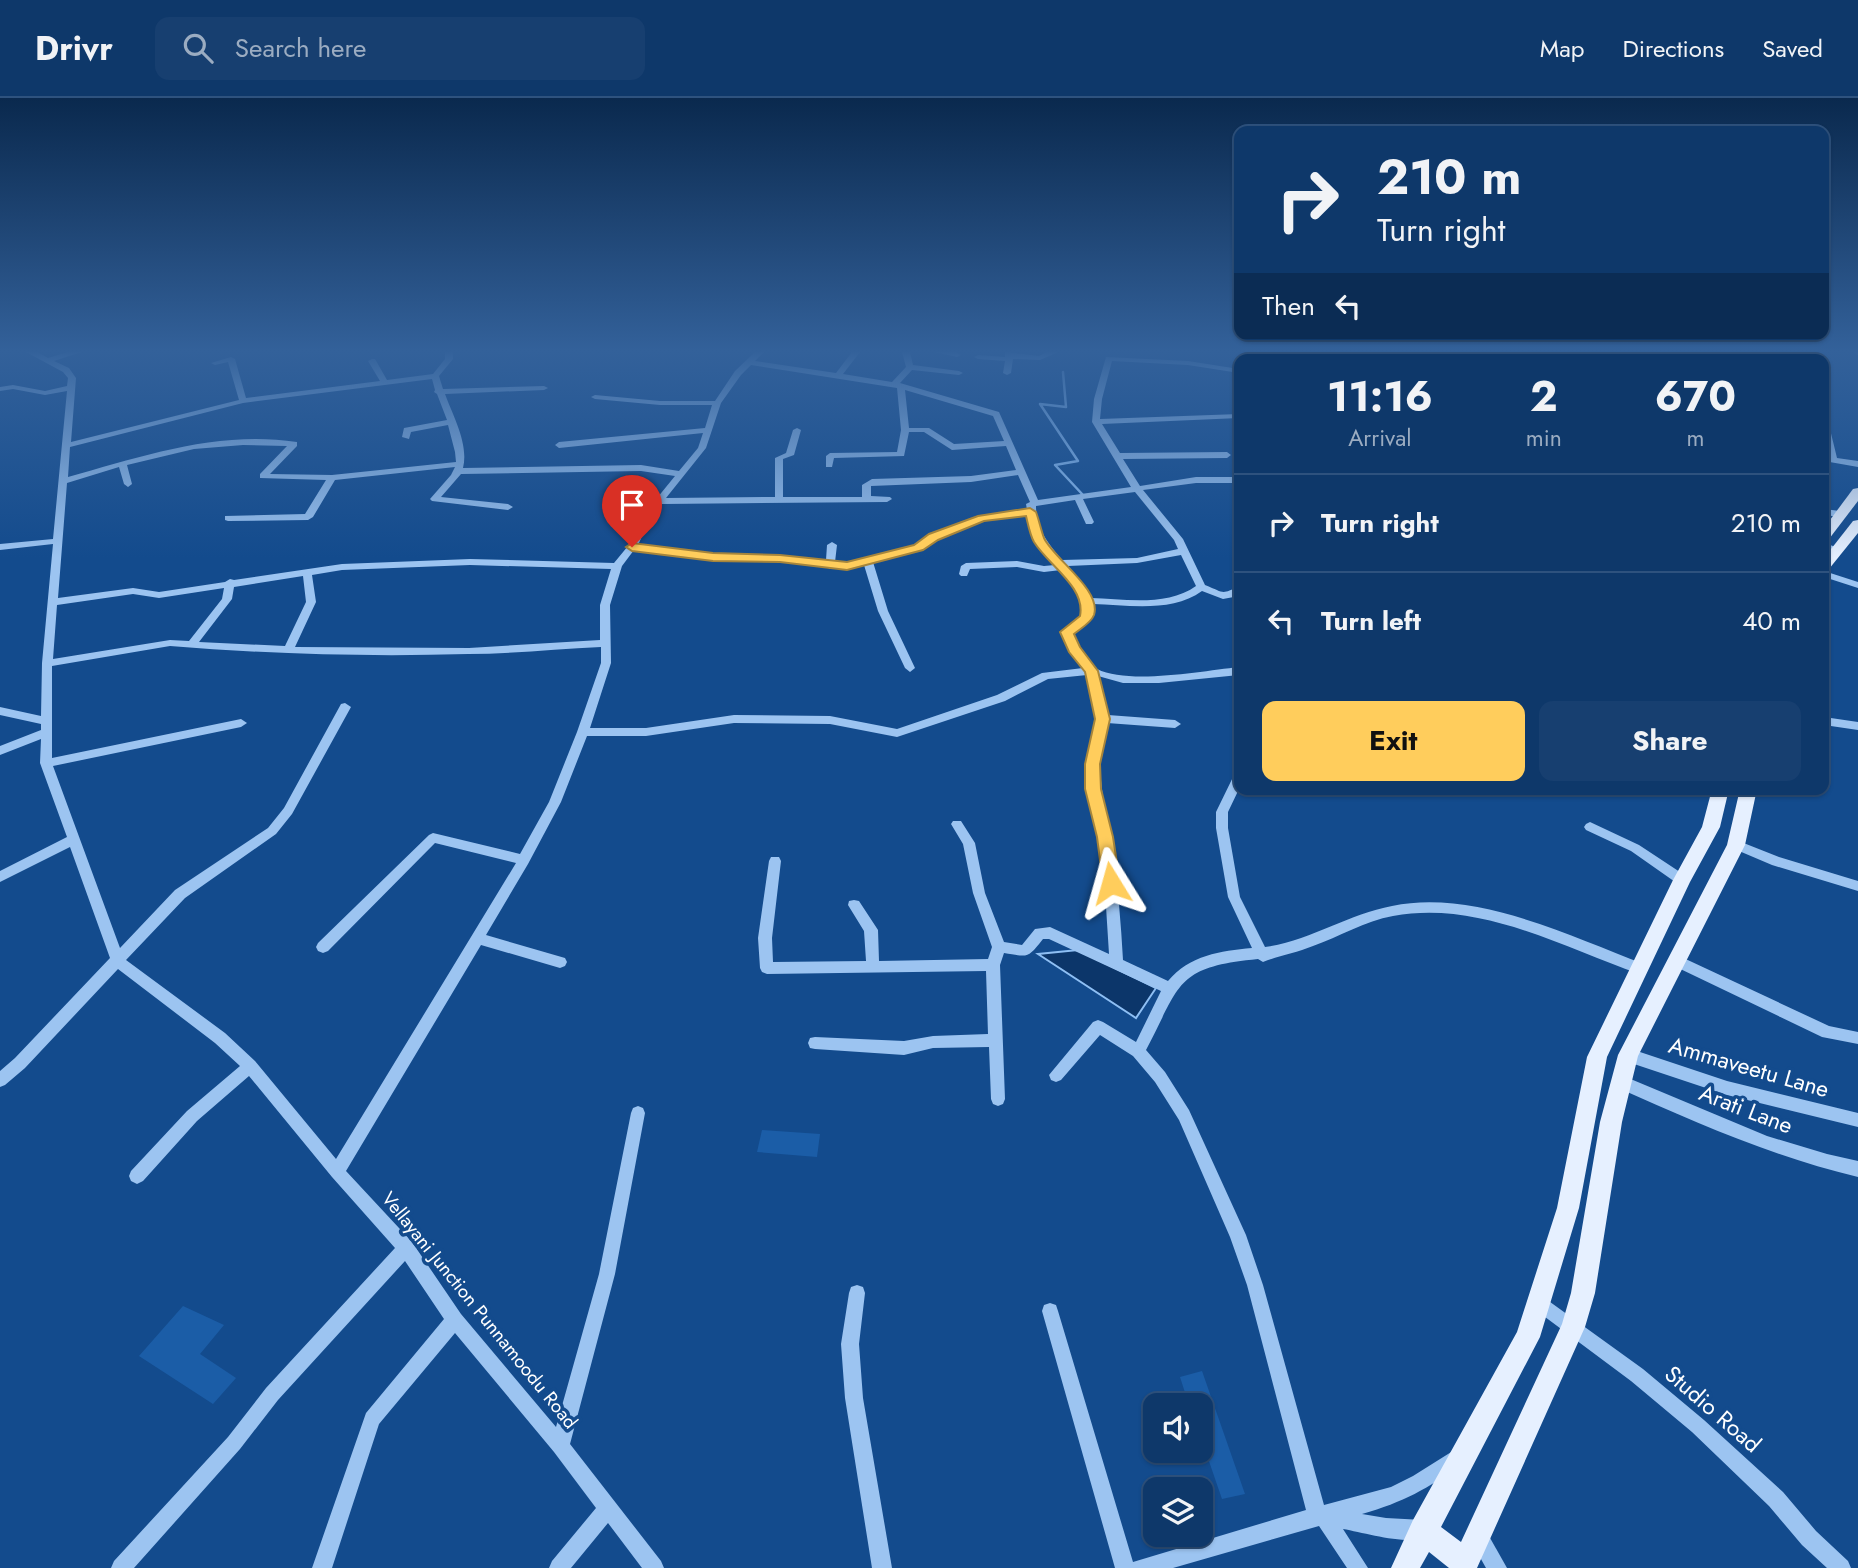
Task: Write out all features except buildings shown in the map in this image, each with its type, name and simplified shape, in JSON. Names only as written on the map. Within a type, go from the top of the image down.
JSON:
[{"type":"main road","points":[[1829,529],[1858,492]]},
{"type":"main road","points":[[1830,548],[1858,524]]},
{"type":"main road","points":[[1405,1568],[1528,1337],[1568,1208],[1597,1057],[1682,880],[1711,827],[1719,795]]},
{"type":"main road","points":[[1423,1530],[1464,1566],[1573,1327],[1583,1293],[1611,1122],[1628,1055],[1736,845],[1748,795]]},
{"type":"street","points":[[69,421],[47,663],[46,763],[118,961]]},
{"type":"street","points":[[67,445],[165,421]]},
{"type":"street","points":[[337,1172],[480,939],[555,802],[583,732],[606,663],[605,605],[617,566],[632,547],[648,516],[702,448],[711,421]]},
{"type":"street","points":[[829,465],[830,456],[901,454],[905,430],[903,421]]},
{"type":"street","points":[[999,421],[1022,472],[1033,507],[1039,541],[1081,590],[1086,601],[1086,618],[1066,632],[1074,649],[1091,671],[1103,719],[1092,764],[1093,789],[1105,837],[1116,964]]},
{"type":"street","points":[[1129,421],[1096,422],[1136,487],[1170,528],[1201,587],[1223,596],[1234,594]]},
{"type":"street","points":[[405,437],[407,430],[450,422],[460,446],[459,467],[435,499],[508,507]]},
{"type":"street","points":[[559,445],[618,440],[668,430],[708,430]]},
{"type":"street","points":[[779,500],[779,458],[790,455],[797,430]]},
{"type":"street","points":[[905,430],[926,430],[952,447],[1009,443]]},
{"type":"street","points":[[65,481],[209,444],[294,444],[263,476],[331,478],[459,467],[641,468],[679,474]]},
{"type":"street","points":[[1116,456],[1227,454]]},
{"type":"street","points":[[1829,460],[1858,464]]},
{"type":"street","points":[[123,465],[128,484]]},
{"type":"street","points":[[867,499],[866,485],[873,482],[971,479],[1022,472]]},
{"type":"street","points":[[228,519],[308,517],[331,478]]},
{"type":"street","points":[[632,547],[713,557],[780,558],[847,566],[918,548],[933,537],[982,518],[1136,487],[1196,480],[1234,480]]},
{"type":"street","points":[[1078,498],[1089,522]]},
{"type":"street","points":[[659,501],[887,499]]},
{"type":"street","points":[[1829,513],[1840,514]]},
{"type":"street","points":[[0,547],[58,541]]},
{"type":"street","points":[[830,566],[832,545]]},
{"type":"street","points":[[964,574],[965,566],[1017,564],[1044,569],[1060,565],[1128,563],[1183,551]]},
{"type":"street","points":[[868,561],[883,611],[910,668]]},
{"type":"street","points":[[53,602],[133,591],[159,594],[342,567],[470,562],[617,566]]},
{"type":"street","points":[[288,650],[311,602],[307,572]]},
{"type":"street","points":[[1829,576],[1858,585]]},
{"type":"street","points":[[193,643],[227,599],[230,582]]},
{"type":"street","points":[[1086,601],[1171,601],[1192,596],[1201,587]]},
{"type":"street","points":[[47,663],[140,646],[193,643],[288,650],[469,651],[607,643]]},
{"type":"street","points":[[583,732],[646,732],[747,719],[830,720],[897,733],[1000,698],[1045,676],[1091,671],[1123,678],[1159,679],[1234,672]]},
{"type":"street","points":[[0,1080],[180,894],[272,831],[288,811],[345,707]]},
{"type":"street","points":[[0,711],[46,726]]},
{"type":"street","points":[[1103,719],[1175,724]]},
{"type":"street","points":[[1829,722],[1858,726]]},
{"type":"street","points":[[46,763],[241,723]]},
{"type":"street","points":[[0,751],[46,726]]},
{"type":"street","points":[[1234,786],[1222,812],[1222,828],[1234,897],[1264,956]]},
{"type":"street","points":[[957,824],[969,843],[979,893],[999,947],[993,965],[998,1099]]},
{"type":"street","points":[[1590,827],[1636,848],[1682,880]]},
{"type":"street","points":[[324,947],[433,838],[524,860]]},
{"type":"street","points":[[0,877],[72,840]]},
{"type":"street","points":[[1736,845],[1776,861],[1858,886]]},
{"type":"street","points":[[775,862],[765,938],[767,968],[993,965]]},
{"type":"street","points":[[854,905],[871,930],[873,967]]},
{"type":"street","points":[[1138,1051],[1181,975],[1211,960],[1264,956],[1293,948],[1391,911],[1433,906],[1518,924],[1639,968]]},
{"type":"street","points":[[999,947],[1026,951],[1040,933],[1050,933],[1171,989]]},
{"type":"street","points":[[480,939],[560,962]]},
{"type":"street","name":"Vellayani Junction Punnamoodu Road","points":[[118,961],[220,1038],[250,1066],[337,1172],[406,1248],[456,1320],[560,1446],[654,1568]]},
{"type":"street","points":[[1677,961],[1827,1032],[1858,1038]]},
{"type":"street","points":[[1056,1075],[1098,1026],[1138,1051],[1184,1115],[1238,1235],[1255,1284],[1320,1516],[1358,1568]]},
{"type":"street","points":[[815,1043],[904,1048],[933,1042],[996,1040]]},
{"type":"street","name":"Ammaveetu Lane","points":[[1628,1055],[1727,1088],[1858,1120]]},
{"type":"street","points":[[137,1176],[192,1116],[250,1066]]},
{"type":"street","name":"Arati Lane","points":[[1621,1082],[1759,1140],[1828,1163],[1858,1169]]},
{"type":"street","points":[[560,1446],[607,1274],[638,1113]]},
{"type":"street","points":[[121,1568],[234,1443],[272,1394],[406,1248]]},
{"type":"street","points":[[857,1293],[850,1343],[854,1398],[882,1568]]},
{"type":"street","name":"Studio Road","points":[[1539,1301],[1698,1426],[1776,1499],[1809,1538],[1841,1568]]},
{"type":"street","points":[[1049,1311],[1125,1568]]},
{"type":"street","points":[[322,1568],[372,1419],[456,1320]]},
{"type":"street","points":[[1140,1568],[1393,1496],[1420,1483],[1471,1447]]},
{"type":"street","points":[[559,1568],[608,1508]]},
{"type":"street","points":[[1320,1516],[1386,1528],[1423,1530]]},
{"type":"street","points":[[1478,1536],[1497,1568]]},
{"type":"shaded area","points":[[1078,950],[1156,988],[1136,1018],[1038,954]]},
{"type":"shaded area","points":[[762,1130],[820,1134],[817,1157],[757,1152]]},
{"type":"shaded area","points":[[183,1306],[224,1325],[200,1354],[236,1378],[213,1404],[139,1356]]},
{"type":"shaded area","points":[[1202,1371],[1210,1393],[1185,1393],[1180,1377]]},
{"type":"shaded area","points":[[1213,1402],[1245,1494],[1222,1499],[1210,1463],[1213,1463]]},
{"type":"waterway","points":[[1051,421],[1078,461],[1055,465],[1083,495]]},
{"type":"route","points":[[632,547],[713,557],[780,558],[847,566],[918,548],[933,537],[982,518],[1030,512],[1039,541],[1081,590],[1086,603],[1086,618],[1066,632],[1077,654],[1091,671],[1103,719],[1096,736],[1092,764],[1093,789],[1105,837],[1111,883]]}]
